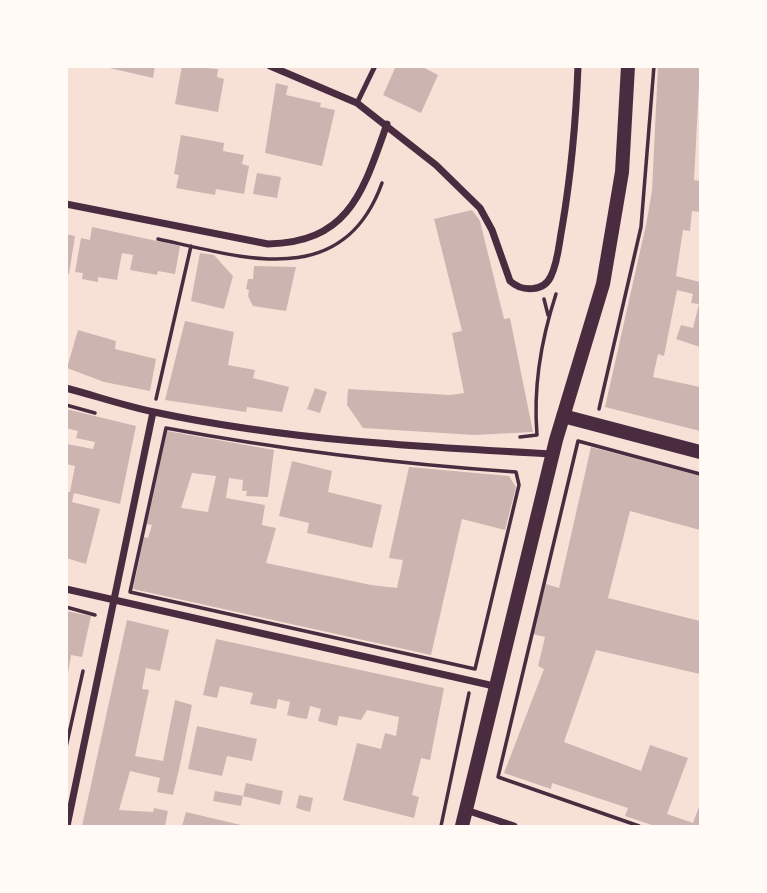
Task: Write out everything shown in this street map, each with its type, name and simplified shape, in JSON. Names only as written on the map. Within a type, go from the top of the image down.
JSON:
[{"type":"main road","points":[[461,827],[563,416],[596,314],[611,244],[622,172],[628,66]]},
{"type":"main road","points":[[563,416],[701,452]]},
{"type":"street","points":[[270,66],[357,103],[387,124],[439,168],[480,208],[510,281],[522,289],[536,288],[551,278],[570,165],[578,66]]},
{"type":"street","points":[[66,204],[194,230],[281,244],[309,238],[331,227],[359,199],[387,124]]},
{"type":"street","points":[[66,388],[153,412],[261,430],[369,444],[553,454]]},
{"type":"street","points":[[66,827],[153,412]]},
{"type":"street","points":[[66,589],[494,686]]},
{"type":"street","points":[[466,809],[514,827]]},
{"type":"lane","points":[[357,103],[375,66]]},
{"type":"path","points":[[604,412],[599,411],[641,227],[654,66]]},
{"type":"path","points":[[156,400],[194,230]]},
{"type":"path","points":[[147,398],[163,402]]},
{"type":"path","points":[[165,433],[130,592],[475,669],[519,485],[516,472]]},
{"type":"path","points":[[517,437],[537,435]]},
{"type":"path","points":[[639,827],[498,777],[578,441],[701,474]]},
{"type":"path","points":[[66,607],[95,614]]},
{"type":"path","points":[[441,827],[470,693]]},
{"type":"building","points":[[101,66],[155,66],[153,78]]},
{"type":"building","points":[[182,66],[218,69],[217,77],[224,79],[218,112],[175,104]]},
{"type":"building","points":[[396,66],[421,66],[438,75],[421,113],[383,95]]},
{"type":"building","points":[[658,66],[700,66],[694,180],[700,181],[700,212],[692,211],[690,231],[683,230],[676,276],[700,282],[700,347],[676,339],[681,325],[693,328],[699,304],[691,303],[693,294],[677,290],[664,356],[658,354],[653,377],[700,387],[700,431],[605,407],[652,191]]},
{"type":"building","points":[[276,83],[288,86],[286,95],[321,103],[320,107],[335,110],[322,166],[265,153]]},
{"type":"building","points":[[181,135],[224,143],[223,151],[244,155],[242,164],[249,166],[244,194],[216,189],[215,195],[176,188],[179,175],[174,174]]},
{"type":"building","points":[[257,173],[281,177],[277,198],[253,194]]},
{"type":"building","points":[[472,210],[480,221],[504,319],[510,318],[533,432],[474,435],[363,428],[347,405],[348,389],[450,395],[464,393],[452,333],[462,331],[434,219]]},
{"type":"building","points":[[92,227],[180,246],[175,274],[158,271],[157,275],[130,270],[133,255],[122,253],[117,280],[98,277],[98,282],[82,279],[83,273],[75,272],[81,238],[90,240]]},
{"type":"building","points":[[66,234],[75,236],[69,274],[66,273]]},
{"type":"building","points":[[200,253],[214,255],[233,276],[224,309],[191,301]]},
{"type":"building","points":[[254,266],[296,267],[286,311],[253,306],[248,296],[249,290],[246,289],[248,279],[253,279]]},
{"type":"building","points":[[185,321],[234,332],[228,365],[255,370],[253,378],[289,387],[282,412],[247,407],[246,412],[165,400]]},
{"type":"building","points":[[78,330],[116,341],[115,349],[156,359],[150,391],[104,382],[67,368]]},
{"type":"building","points":[[315,388],[327,392],[320,413],[307,409]]},
{"type":"building","points":[[66,409],[136,426],[120,504],[74,493],[72,502],[100,509],[86,564],[66,558],[66,492],[70,492],[75,466],[66,464],[66,448],[67,444],[93,449],[95,442],[76,438],[78,431],[66,428]]},
{"type":"building","points":[[167,431],[274,450],[268,497],[246,496],[247,491],[242,491],[243,480],[229,478],[226,498],[265,505],[262,525],[276,528],[266,563],[371,585],[397,588],[403,560],[389,558],[409,467],[509,476],[516,487],[505,530],[462,519],[431,655],[133,589],[144,537],[148,538],[152,525],[147,524]],"holes":[[[192,473],[216,476],[208,512],[181,508]]]},
{"type":"building","points":[[591,447],[700,476],[700,530],[630,511],[608,598],[700,621],[700,674],[596,650],[564,742],[641,771],[650,745],[688,758],[667,814],[693,823],[700,804],[700,826],[655,826],[625,816],[628,808],[552,783],[551,789],[504,773],[544,669],[538,666],[545,637],[533,634],[546,584],[559,588]]},
{"type":"building","points":[[292,461],[332,471],[328,492],[382,505],[372,548],[307,533],[309,523],[279,516]]},
{"type":"building","points":[[66,611],[91,616],[82,657],[71,655],[68,674]]},
{"type":"building","points":[[127,620],[169,630],[160,671],[146,668],[142,689],[149,690],[135,756],[163,761],[175,700],[192,705],[180,765],[173,795],[157,792],[160,778],[130,771],[119,810],[153,812],[154,808],[168,811],[165,826],[82,826]]},
{"type":"building","points":[[216,639],[444,688],[430,760],[421,758],[412,795],[419,797],[414,818],[343,800],[357,743],[381,749],[385,733],[396,736],[399,717],[367,710],[361,720],[339,716],[337,726],[318,721],[321,709],[310,706],[307,719],[287,715],[290,702],[278,699],[276,709],[250,704],[253,693],[220,686],[217,698],[203,695]]},
{"type":"building","points":[[197,726],[257,739],[252,761],[227,756],[222,776],[188,769]]},
{"type":"building","points":[[246,783],[283,791],[280,805],[243,796]]},
{"type":"building","points":[[215,791],[243,796],[241,806],[213,801]]},
{"type":"building","points":[[299,795],[313,798],[310,812],[296,808]]},
{"type":"building","points":[[186,812],[241,825],[241,826],[182,826]]}]
